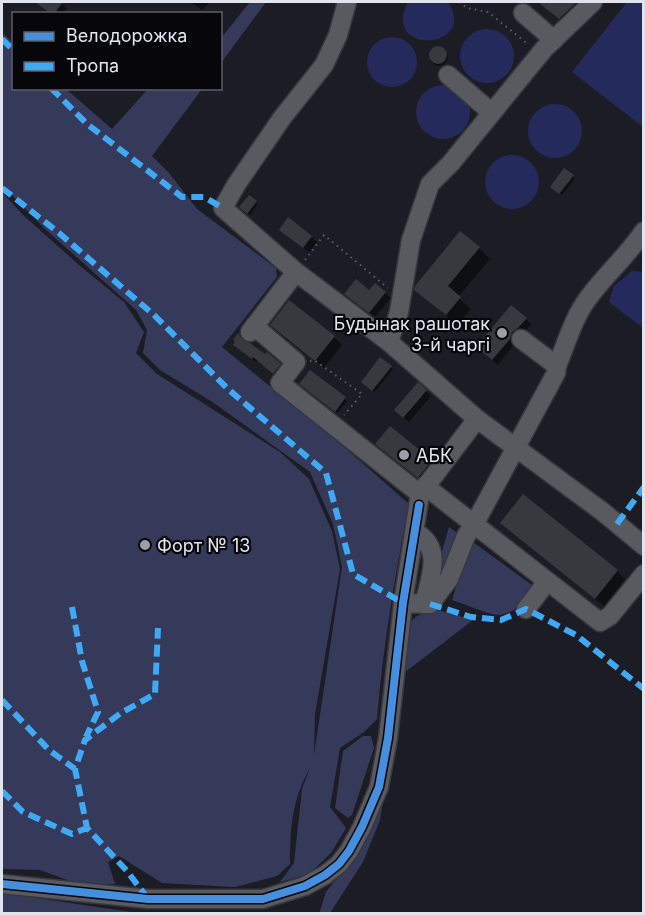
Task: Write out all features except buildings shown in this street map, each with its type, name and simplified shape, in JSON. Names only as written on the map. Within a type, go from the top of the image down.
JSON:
[{"type":"street","points":[[347,2],[338,35],[324,65],[242,175],[223,208],[296,272],[389,342],[477,419],[517,447],[644,546]]},
{"type":"street","points":[[389,342],[399,312],[411,240],[430,184],[451,163],[540,54],[593,2]]},
{"type":"street","points":[[523,13],[554,40]]},
{"type":"street","points":[[448,75],[492,113]]},
{"type":"street","points":[[403,603],[430,604],[449,579],[466,536],[556,373],[557,366],[588,298],[628,254],[644,231]]},
{"type":"street","points":[[296,272],[252,329],[296,362],[280,383],[421,495],[475,523],[600,622],[610,616],[644,574]]},
{"type":"street","points":[[521,339],[557,366]]},
{"type":"street","points":[[2,884],[148,898],[263,899],[305,886],[339,864],[362,827],[379,787],[388,738],[403,603],[421,495],[477,419]]},
{"type":"street","points":[[415,532],[430,545],[434,563],[424,604]]},
{"type":"street","points":[[526,609],[546,580]]},
{"type":"path","points":[[459,2],[467,8],[488,12],[540,54]]},
{"type":"path","points":[[296,272],[324,235],[401,298]]},
{"type":"path","points":[[296,362],[314,360],[362,394],[335,427]]},
{"type":"shaded area","points":[[250,2],[266,2],[222,62],[222,37]]},
{"type":"shaded area","points":[[408,2],[448,2],[454,18],[451,30],[442,37],[429,40],[417,38],[407,32],[403,19]]},
{"type":"shaded area","points":[[627,2],[643,2],[643,127],[572,72]]},
{"type":"shaded area","points":[[487,29],[497,31],[506,37],[512,46],[514,56],[512,66],[506,75],[497,81],[487,83],[477,81],[468,75],[462,66],[460,56],[462,46],[468,37],[477,31]]},
{"type":"shaded area","points":[[4,34],[12,42],[12,90],[67,90],[112,129],[147,90],[201,90],[152,156],[169,173],[197,209],[276,268],[277,277],[222,347],[409,504],[390,611],[377,719],[364,732],[340,748],[330,807],[346,828],[331,853],[309,874],[280,882],[294,863],[302,789],[310,768],[299,791],[293,814],[290,864],[277,876],[235,887],[162,883],[119,856],[108,862],[115,884],[78,884],[40,870],[2,869],[2,192],[23,215],[124,302],[144,332],[136,353],[157,374],[280,452],[309,479],[332,531],[340,569],[315,714],[314,755],[342,567],[333,524],[310,472],[214,403],[160,370],[143,353],[147,330],[136,310],[45,229],[2,185],[2,38]]},
{"type":"shaded area","points":[[392,37],[406,41],[413,48],[417,62],[413,76],[406,83],[392,87],[378,83],[371,76],[367,62],[371,48],[378,41]]},
{"type":"shaded area","points":[[443,85],[453,87],[462,93],[468,102],[470,112],[468,122],[462,131],[453,137],[443,139],[433,137],[424,131],[418,122],[416,112],[418,102],[424,93],[433,87]]},
{"type":"shaded area","points":[[555,104],[565,106],[574,112],[580,121],[582,131],[580,141],[574,150],[565,156],[555,158],[545,156],[536,150],[530,141],[528,131],[530,121],[536,112],[545,106]]},
{"type":"shaded area","points":[[512,155],[522,157],[531,163],[537,172],[539,182],[537,192],[531,201],[522,207],[512,209],[502,207],[493,201],[487,192],[485,182],[487,172],[493,163],[502,157]]},
{"type":"shaded area","points":[[632,271],[643,272],[643,328],[609,302],[614,286]]},
{"type":"shaded area","points":[[449,527],[460,535],[446,578],[430,594]]},
{"type":"shaded area","points":[[470,540],[536,588],[520,606],[498,615],[452,600]]},
{"type":"shaded area","points":[[434,609],[473,620],[400,676],[407,625],[417,616]]},
{"type":"shaded area","points":[[363,736],[371,736],[374,748],[352,815],[348,818],[335,808],[343,751]]},
{"type":"shaded area","points":[[389,764],[380,820],[363,862],[330,913],[319,914],[326,892],[359,850]]},
{"type":"shaded area","points":[[2,893],[138,913],[2,913]]},
{"type":"marked path","points":[[2,39],[12,49]]},
{"type":"marked path","points":[[53,90],[87,124],[182,197],[204,197],[223,208]]},
{"type":"marked path","points":[[2,188],[59,233],[154,315],[228,389],[326,473],[353,574],[403,603]]},
{"type":"marked path","points":[[617,524],[644,487]]},
{"type":"marked path","points":[[430,604],[471,617],[501,620],[526,609],[576,635],[644,689]]},
{"type":"marked path","points":[[72,607],[82,661],[98,712],[86,737]]},
{"type":"marked path","points":[[148,899],[127,871],[87,828],[75,769],[85,740],[121,713],[155,694],[158,628]]},
{"type":"marked path","points":[[2,700],[49,750],[75,769]]},
{"type":"marked path","points":[[2,791],[23,812],[72,834],[87,828]]},
{"type":"cycle path","points":[[2,884],[148,899],[263,899],[305,886],[339,864],[362,827],[379,787],[388,738],[403,603],[419,505]]},
{"type":"place","name":"Будынак рашотак 3-й чаргі","points":[[502,333]]},
{"type":"place","name":"АБК","points":[[404,455]]},
{"type":"place","name":"Форт № 13","points":[[145,545]]}]
